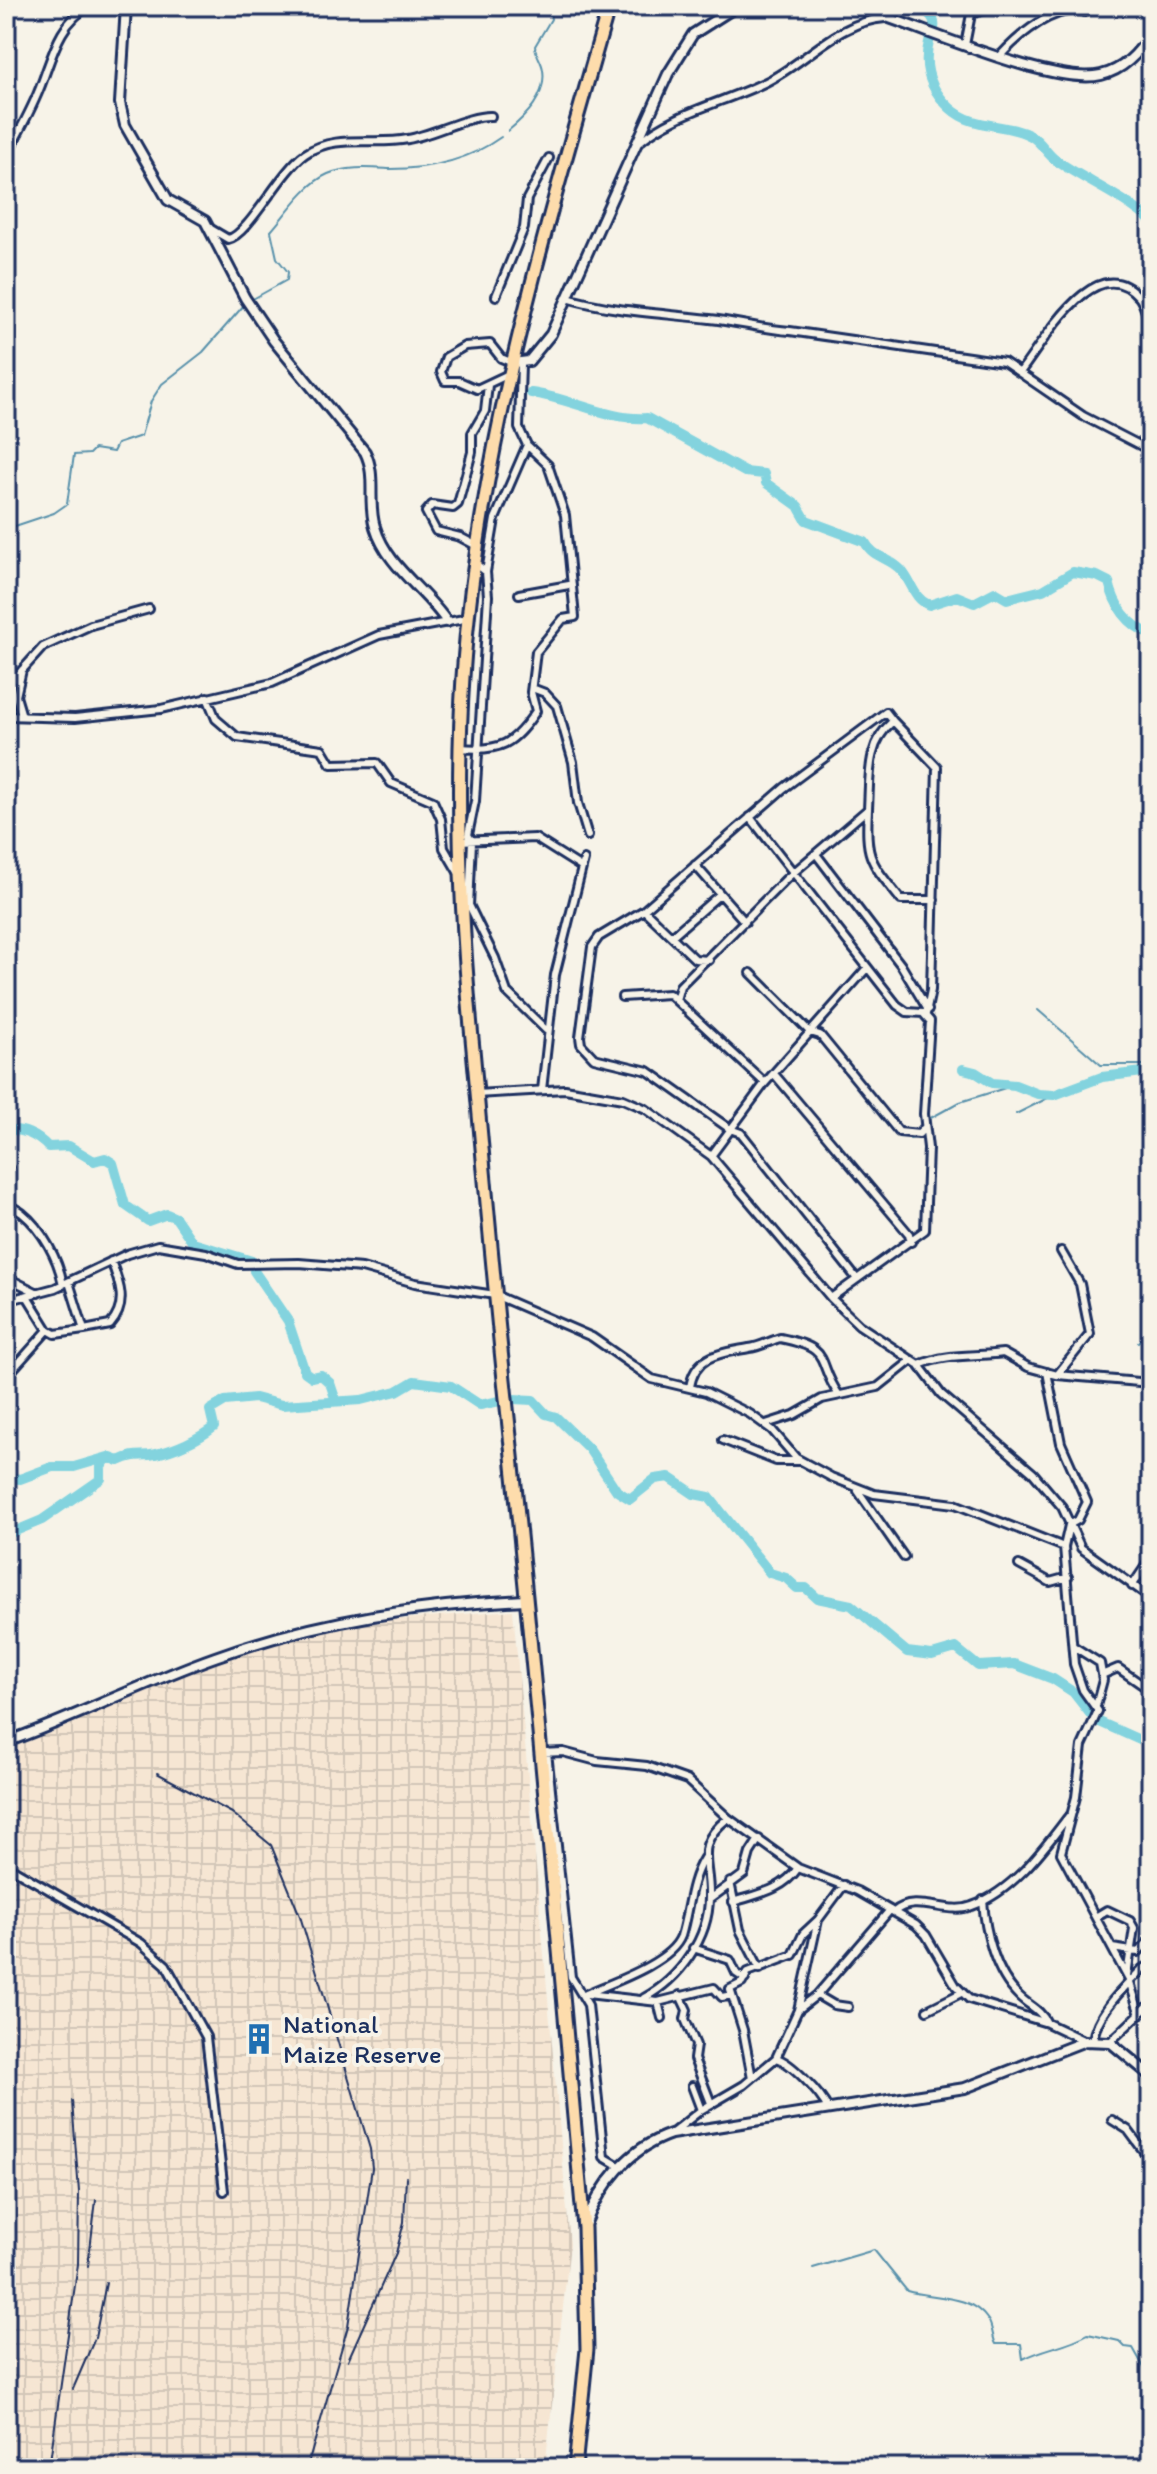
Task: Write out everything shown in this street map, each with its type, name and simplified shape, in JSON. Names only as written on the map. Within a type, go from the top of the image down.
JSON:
[{"type":"highway","points":[[575,2468],[587,2349],[584,2228],[544,1753],[525,1600],[476,1094],[458,841],[460,748],[475,563],[515,367],[609,6]]},
{"type":"street","points":[[6,156],[39,91],[62,32],[75,15],[90,6]]},
{"type":"street","points":[[126,6],[122,117],[168,200],[197,214],[209,227],[228,239],[242,233],[278,180],[307,153],[349,141],[409,139],[453,128],[481,115],[491,116]]},
{"type":"street","points":[[515,367],[484,342],[455,351],[443,364],[441,372],[445,381],[459,381],[477,389],[488,385],[515,367],[545,346],[635,146],[687,42],[706,23],[737,6]]},
{"type":"street","points":[[852,6],[1063,75],[1092,77],[1125,64],[1148,45],[1151,33]]},
{"type":"street","points":[[965,45],[971,14],[997,6]]},
{"type":"street","points":[[1000,56],[1015,41],[1066,10],[1085,12]]},
{"type":"street","points":[[635,146],[663,125],[773,78],[848,29],[890,18]]},
{"type":"street","points":[[496,296],[524,228],[527,199],[549,158]]},
{"type":"street","points":[[209,227],[245,298],[274,341],[365,452],[371,470],[373,519],[378,534],[401,571],[447,622]]},
{"type":"street","points":[[1021,371],[1080,297],[1104,282],[1119,281],[1126,285],[1143,303],[1151,325]]},
{"type":"street","points":[[567,298],[618,311],[712,319],[758,329],[988,360],[1021,371],[1083,416],[1151,451]]},
{"type":"street","points":[[460,748],[498,748],[521,735],[536,711],[532,688],[536,652],[563,619],[575,617],[576,600],[569,585],[571,547],[565,515],[548,465],[527,445],[518,423],[515,367]]},
{"type":"street","points":[[478,547],[460,537],[436,531],[426,512],[432,505],[453,508],[458,504],[472,452],[472,433],[485,411],[488,385]]},
{"type":"street","points":[[469,906],[472,841],[468,835],[474,815],[479,750],[488,596],[486,572],[495,519],[527,445]]},
{"type":"street","points":[[475,563],[486,572]]},
{"type":"street","points":[[519,594],[569,585]]},
{"type":"street","points":[[6,688],[43,647],[91,625],[149,609]]},
{"type":"street","points":[[6,716],[75,718],[150,711],[260,687],[379,635],[469,618]]},
{"type":"street","points":[[22,716],[16,696],[23,667]]},
{"type":"street","points":[[532,688],[545,693],[557,706],[573,762],[578,803],[588,836]]},
{"type":"street","points":[[207,697],[216,719],[237,737],[322,749],[331,764],[377,763],[391,783],[429,796],[439,811],[444,848],[460,875]]},
{"type":"street","points":[[857,1279],[741,1133],[730,1129],[662,1078],[638,1067],[594,1058],[581,1044],[592,947],[599,937],[644,910],[750,817],[886,712],[937,764],[934,900],[927,1012]]},
{"type":"street","points":[[893,721],[878,734],[871,754],[866,843],[870,861],[901,900],[934,900]]},
{"type":"street","points":[[622,997],[662,993],[680,986],[793,872],[868,809]]},
{"type":"street","points":[[750,817],[902,1009],[927,1012]]},
{"type":"street","points":[[458,841],[535,838],[583,863],[555,975],[546,1030],[542,1090]]},
{"type":"street","points":[[816,854],[901,965],[927,1012],[931,1047],[925,1127],[928,1148],[925,1230],[831,1298]]},
{"type":"street","points":[[695,865],[745,922]]},
{"type":"street","points":[[461,889],[511,999],[546,1030]]},
{"type":"street","points":[[672,936],[720,894]]},
{"type":"street","points":[[644,910],[695,959],[709,960]]},
{"type":"street","points":[[693,975],[695,959]]},
{"type":"street","points":[[711,1156],[765,1083],[867,968]]},
{"type":"street","points":[[751,973],[810,1032],[826,1041],[901,1134],[919,1134],[925,1127]]},
{"type":"street","points":[[676,1000],[680,986]]},
{"type":"street","points":[[662,993],[676,1000],[765,1083]]},
{"type":"street","points":[[775,1075],[909,1234],[911,1242]]},
{"type":"street","points":[[476,1094],[580,1089],[623,1099],[646,1109],[711,1156],[831,1298],[859,1325],[919,1365],[941,1394],[1033,1473],[1062,1507],[1081,1548],[1151,1598]]},
{"type":"street","points":[[6,1203],[21,1211],[39,1233],[58,1264],[84,1330]]},
{"type":"street","points":[[6,1301],[66,1283],[145,1247],[168,1245],[238,1264],[299,1263],[362,1268],[415,1283],[495,1295],[592,1337],[652,1379],[714,1396],[766,1424],[801,1461],[855,1487],[874,1494],[955,1504],[1064,1547]]},
{"type":"street","points":[[1057,1375],[1090,1334],[1080,1284],[1061,1251]]},
{"type":"street","points":[[27,1296],[48,1330],[55,1334],[110,1325],[121,1307],[119,1282],[111,1261]]},
{"type":"street","points":[[6,1277],[38,1293]]},
{"type":"street","points":[[6,1377],[48,1330]]},
{"type":"street","points":[[690,1388],[695,1371],[717,1353],[733,1348],[752,1348],[780,1338],[819,1352],[839,1395]]},
{"type":"street","points":[[919,1365],[954,1354],[987,1356],[1003,1353],[1022,1365],[1057,1375],[1151,1383]]},
{"type":"street","points":[[766,1424],[794,1415],[822,1399],[878,1387],[912,1360]]},
{"type":"street","points":[[1047,1372],[1061,1443],[1087,1502],[1078,1520],[1069,1525],[1064,1547],[1079,1681],[1098,1711],[1082,1746],[1076,1797],[1061,1853],[1127,1975],[1140,2015]]},
{"type":"street","points":[[723,1440],[776,1461],[801,1461]]},
{"type":"street","points":[[855,1487],[904,1557]]},
{"type":"street","points":[[1132,1586],[1151,1558]]},
{"type":"street","points":[[1019,1565],[1050,1582],[1068,1577]]},
{"type":"street","points":[[6,1742],[151,1681],[304,1630],[418,1608],[525,1600]]},
{"type":"street","points":[[1073,1646],[1100,1663],[1104,1674],[1096,1706]]},
{"type":"street","points":[[1104,1674],[1118,1668],[1144,1686],[1151,1684]]},
{"type":"street","points":[[621,2167],[604,2157],[599,2142],[599,2099],[588,2005],[571,1977],[544,1753],[647,1766],[675,1774],[698,1788],[728,1818],[798,1868],[844,1885],[892,1911],[926,1935],[961,1993],[982,2006],[1047,2023],[1089,2040],[1110,2042],[1151,2076]]},
{"type":"street","points":[[798,2010],[817,1995],[892,1911],[907,1904],[967,1908],[983,1900],[1026,1870],[1070,1814]]},
{"type":"street","points":[[586,1994],[671,1952],[681,1935],[695,1872],[704,1858],[709,1836],[728,1818]]},
{"type":"street","points":[[710,1899],[744,1874],[750,1853],[759,1839]]},
{"type":"street","points":[[644,1998],[678,1974],[693,1948],[710,1899],[704,1858]]},
{"type":"street","points":[[6,1865],[141,1943],[166,1965],[206,2037],[224,2191]]},
{"type":"street","points":[[733,1902],[780,1887],[798,1868]]},
{"type":"street","points":[[730,1882],[740,1930],[760,1969]]},
{"type":"street","points":[[752,2078],[730,1989],[745,1979],[748,1972],[793,1955],[803,1934],[818,1920],[844,1885]]},
{"type":"street","points":[[983,1900],[988,1933],[1000,1968],[1019,1996],[1039,2011],[1047,2023]]},
{"type":"street","points":[[1097,1916],[1107,1910],[1130,1921],[1134,1928],[1127,1975]]},
{"type":"street","points":[[584,2228],[594,2200],[621,2167],[645,2147],[671,2134],[711,2103],[752,2078],[776,2058],[798,2010],[818,1920]]},
{"type":"street","points":[[1112,1948],[1138,1952],[1150,1941]]},
{"type":"street","points":[[693,1948],[730,1960],[736,1973],[745,1979]]},
{"type":"street","points":[[671,2134],[965,2088],[1089,2040],[1098,2020],[1142,1969],[1151,1965]]},
{"type":"street","points":[[562,1982],[586,1994],[644,1998],[658,2002],[714,1988],[722,1997],[732,1995]]},
{"type":"street","points":[[927,2010],[961,1993]]},
{"type":"street","points":[[680,1995],[687,2010],[685,2019],[696,2045],[694,2059],[711,2103]]},
{"type":"street","points":[[817,1995],[834,2005],[848,2007]]},
{"type":"street","points":[[658,2002],[662,2018]]},
{"type":"street","points":[[1110,2042],[1151,2003]]},
{"type":"street","points":[[776,2058],[791,2065],[816,2090],[828,2109]]},
{"type":"street","points":[[692,2086],[701,2110]]},
{"type":"street","points":[[1112,2120],[1128,2130],[1151,2161]]},
{"type":"shaded area","points":[[513,1610],[570,2244],[545,2468],[6,2468],[6,1748],[216,1662],[298,1637],[390,1620]]},
{"type":"waterway","points":[[470,6],[506,10],[518,6]]},
{"type":"waterway","points":[[508,131],[528,112],[542,88],[543,70],[535,46],[551,19],[548,6]]},
{"type":"waterway","points":[[913,6],[927,12],[933,19],[934,28],[927,52],[928,70],[933,86],[950,108],[969,120],[1031,136],[1057,161],[1129,204],[1151,221]]},
{"type":"waterway","points":[[251,300],[287,280],[288,272],[277,258],[271,231],[304,192],[320,179],[335,171],[351,169],[405,169],[434,165],[476,152],[501,137]]},
{"type":"waterway","points":[[6,529],[54,513],[67,504],[74,455],[89,454],[94,449],[113,452],[117,444],[141,436],[151,401],[162,384],[203,352],[245,304]]},
{"type":"waterway","points":[[531,393],[618,416],[647,418],[745,472],[764,474],[766,483],[798,506],[806,520],[865,542],[872,551],[896,566],[919,598],[929,605],[957,596],[974,603],[995,592],[1007,599],[1043,590],[1073,572],[1097,576],[1109,582],[1123,614],[1135,626],[1151,634]]},
{"type":"waterway","points":[[1038,1010],[1101,1065],[1143,1065],[1151,1069]]},
{"type":"waterway","points":[[963,1069],[975,1072],[992,1083],[1015,1085],[1038,1094],[1054,1095],[1102,1077],[1151,1071]]},
{"type":"waterway","points":[[927,1120],[960,1102],[1015,1085]]},
{"type":"waterway","points":[[1016,1114],[1054,1095]]},
{"type":"waterway","points":[[6,1131],[29,1133],[48,1147],[69,1146],[94,1161],[105,1158],[113,1163],[125,1205],[148,1221],[167,1214],[176,1218],[193,1243],[252,1261]]},
{"type":"waterway","points":[[910,1139],[920,1137]]},
{"type":"waterway","points":[[254,1271],[288,1321],[305,1372],[312,1377],[321,1375],[330,1383],[336,1401]]},
{"type":"waterway","points":[[1138,1342],[1151,1330]]},
{"type":"waterway","points":[[6,1477],[20,1479],[52,1467],[74,1467],[108,1457],[119,1461],[171,1450],[214,1427],[210,1410],[225,1401],[255,1398],[282,1405],[361,1400],[397,1391],[414,1381],[451,1386],[480,1405],[500,1401]]},
{"type":"waterway","points":[[513,1399],[533,1400],[546,1414],[556,1417],[589,1449],[617,1491],[630,1499],[655,1479],[669,1477],[694,1494],[709,1497],[770,1573],[786,1578],[797,1588],[806,1588],[817,1598],[851,1605],[907,1652],[932,1655],[956,1648],[978,1666],[1014,1664],[1053,1679],[1073,1692],[1095,1720],[1151,1745]]},
{"type":"waterway","points":[[6,1535],[42,1520],[101,1479],[101,1467],[108,1457]]},
{"type":"waterway","points":[[813,2268],[874,2250],[907,2291],[951,2298],[972,2305],[988,2320],[996,2344],[1021,2344],[1023,2359],[1088,2334],[1119,2341],[1125,2347],[1133,2348],[1151,2380]]},
{"type":"railway","points":[[157,1773],[232,1813],[271,1845],[300,1916],[370,2149],[372,2168],[348,2326],[307,2468]]},
{"type":"railway","points":[[49,2468],[78,2264],[79,2192],[72,2101]]},
{"type":"railway","points":[[348,2360],[396,2253],[404,2222],[406,2177]]},
{"type":"railway","points":[[88,2266],[96,2200]]},
{"type":"railway","points":[[73,2389],[95,2338],[106,2283]]},
{"type":"place","name":"National Maize Reserve","points":[[259,2039]]}]
